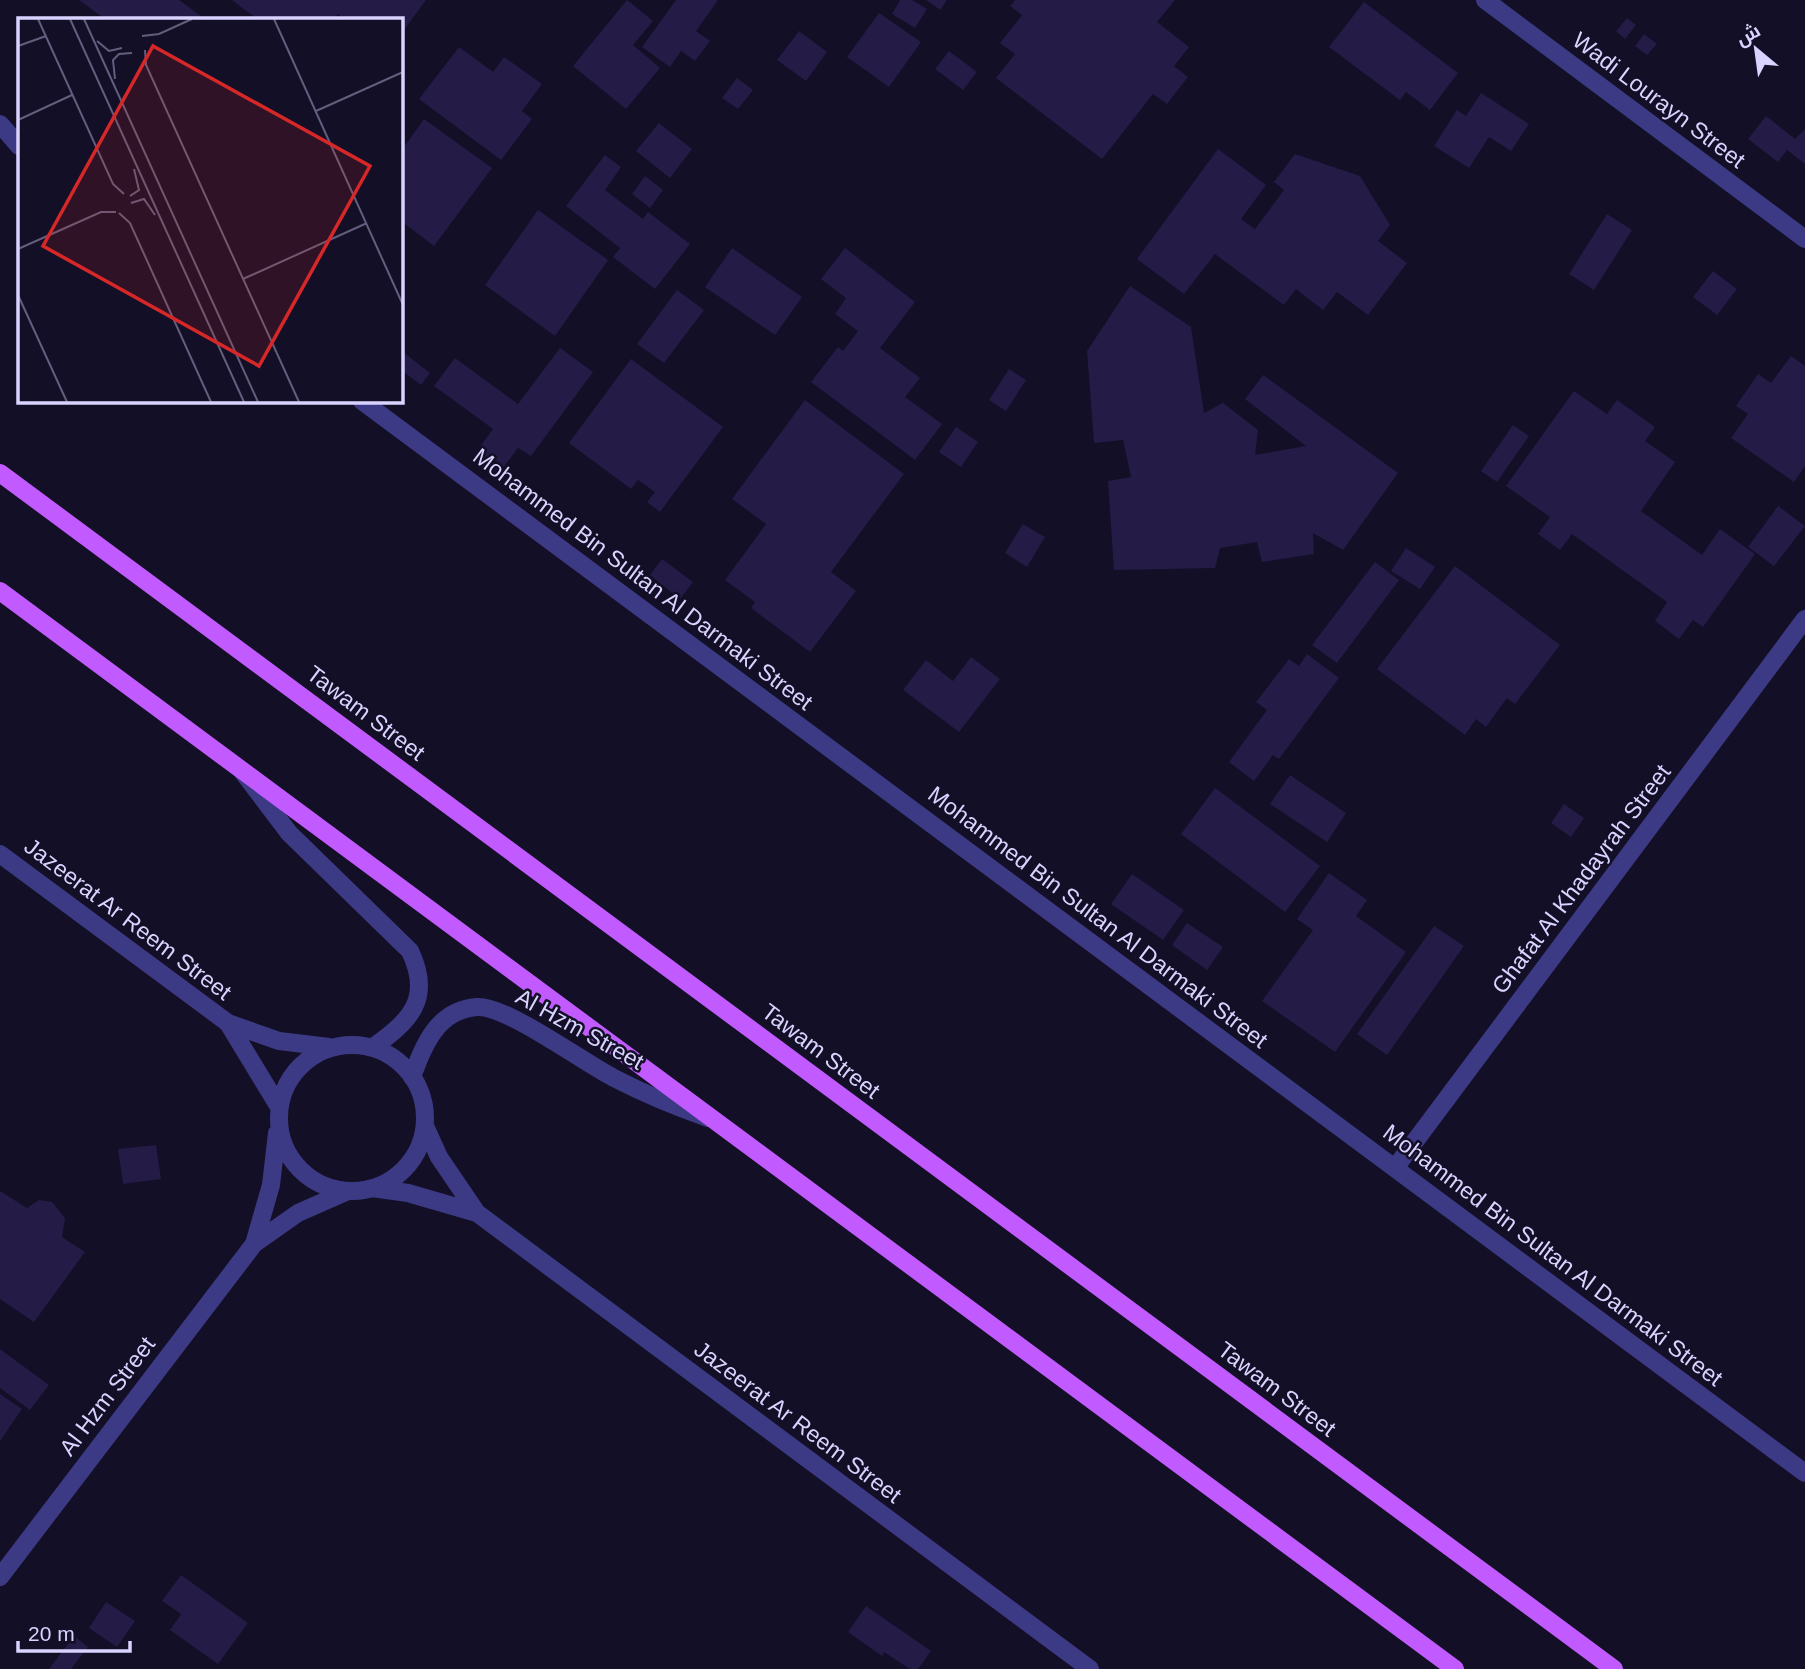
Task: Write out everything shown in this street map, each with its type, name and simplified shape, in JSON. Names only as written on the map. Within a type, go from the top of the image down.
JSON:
[{"type":"main road","name":"Tawam Street","points":[[0,473],[1614,1669]]},
{"type":"main road","points":[[0,591],[1455,1669]]},
{"type":"street","name":"Wadi Lourayn Street","points":[[1485,0],[1805,239]]},
{"type":"street","points":[[0,124],[18,145]]},
{"type":"street","points":[[0,139],[18,146]]},
{"type":"street","name":"Mohammed Bin Sultan Al Darmaki Street","points":[[363,402],[1805,1473]]},
{"type":"street","name":"Ghafat Al Khadayrah Street","points":[[1395,1168],[1805,619]]},
{"type":"street","points":[[242,771],[289,833],[411,951],[419,968],[420,986],[410,1018],[372,1048]]},
{"type":"street","name":"Jazeerat Ar Reem Street","points":[[0,854],[228,1023],[279,1041],[333,1048]]},
{"type":"street","name":"Al Hzm Street","points":[[412,1077],[432,1031],[454,1014],[481,1007],[513,1019],[646,1093],[714,1120]]},
{"type":"street","name":"Jazeerat Ar Reem Street","points":[[228,1023],[279,1115]]},
{"type":"street","points":[[333,1048],[372,1048],[399,1062],[412,1077],[421,1095],[425,1126],[416,1153],[408,1165],[385,1183],[372,1188],[348,1191],[325,1186],[304,1174],[289,1156],[279,1115],[288,1081],[297,1069],[319,1052],[333,1048]]},
{"type":"street","name":"Al Hzm Street","points":[[254,1244],[271,1185],[279,1115]]},
{"type":"street","name":"Jazeerat Ar Reem Street","points":[[425,1126],[439,1157],[477,1213],[1090,1669]]},
{"type":"street","name":"Jazeerat Ar Reem Street","points":[[372,1188],[408,1192],[477,1213]]},
{"type":"street","name":"Al Hzm Street","points":[[0,1577],[254,1244],[298,1213],[348,1191]]},
{"type":"building","points":[[79,0],[179,0],[204,18],[104,18]]},
{"type":"building","points":[[232,0],[426,0],[402,33],[402,18],[343,18],[338,14],[335,18],[256,18]]},
{"type":"building","points":[[627,0],[653,21],[633,45],[660,68],[626,109],[573,66]]},
{"type":"building","points":[[676,0],[718,0],[696,31],[710,41],[695,61],[681,51],[670,67],[642,47]]},
{"type":"building","points":[[900,0],[912,0],[927,9],[915,28],[892,14]]},
{"type":"building","points":[[926,0],[947,0],[940,10]]},
{"type":"building","points":[[1015,0],[1175,0],[1157,22],[1189,47],[1174,66],[1188,77],[1167,104],[1153,94],[1102,159],[996,78],[1015,54],[1000,43],[1022,15],[1010,6]]},
{"type":"building","points":[[1364,2],[1458,73],[1430,110],[1406,92],[1400,100],[1329,47]]},
{"type":"building","points":[[879,13],[921,42],[889,87],[847,57]]},
{"type":"building","points":[[1627,18],[1636,25],[1625,39],[1616,31]]},
{"type":"building","points":[[799,31],[827,52],[806,81],[777,60]]},
{"type":"building","points":[[1644,34],[1657,44],[1647,55],[1635,46]]},
{"type":"building","points":[[459,47],[493,72],[504,57],[542,84],[522,111],[532,119],[501,160],[419,99]]},
{"type":"building","points":[[949,51],[977,72],[963,90],[935,69]]},
{"type":"building","points":[[737,78],[753,90],[738,109],[722,98]]},
{"type":"building","points":[[1481,93],[1529,124],[1511,151],[1489,137],[1469,168],[1434,146],[1457,110],[1466,116]]},
{"type":"building","points":[[1766,116],[1795,139],[1805,129],[1805,164],[1787,150],[1778,162],[1748,139]]},
{"type":"building","points":[[424,119],[492,168],[434,246],[402,222],[402,150]]},
{"type":"building","points":[[659,123],[692,149],[670,178],[636,151]]},
{"type":"building","points":[[1218,149],[1266,185],[1241,219],[1255,229],[1284,190],[1274,182],[1295,154],[1360,176],[1390,225],[1378,241],[1407,263],[1368,315],[1337,292],[1323,310],[1296,289],[1284,305],[1215,254],[1184,294],[1137,259]]},
{"type":"building","points":[[605,155],[621,167],[605,190],[643,219],[648,212],[690,244],[655,289],[613,257],[620,248],[566,206]]},
{"type":"building","points":[[645,176],[663,190],[650,208],[632,194]]},
{"type":"building","points":[[538,210],[608,260],[555,336],[485,285]]},
{"type":"building","points":[[1607,214],[1632,230],[1594,290],[1569,274]]},
{"type":"building","points":[[732,248],[802,297],[775,335],[705,287]]},
{"type":"building","points":[[845,248],[915,302],[880,348],[920,378],[905,397],[942,424],[915,460],[811,382],[838,347],[843,351],[858,331],[835,314],[846,298],[821,279]]},
{"type":"building","points":[[1713,271],[1737,289],[1717,315],[1693,297]]},
{"type":"building","points":[[1130,286],[1191,327],[1204,413],[1223,403],[1258,430],[1255,455],[1306,446],[1245,399],[1263,375],[1398,473],[1343,550],[1313,533],[1314,554],[1262,562],[1257,542],[1220,548],[1215,568],[1114,570],[1108,481],[1131,477],[1123,440],[1094,443],[1087,351]]},
{"type":"building","points":[[677,290],[704,310],[664,363],[637,344]]},
{"type":"building","points":[[560,348],[593,372],[531,456],[518,448],[499,473],[474,455],[493,429],[434,386],[455,358],[518,404]]},
{"type":"building","points":[[403,352],[430,373],[421,385],[402,371]]},
{"type":"building","points":[[1791,356],[1805,366],[1805,466],[1794,482],[1731,438],[1748,414],[1736,406],[1758,374],[1771,383]]},
{"type":"building","points":[[631,359],[723,427],[660,512],[647,502],[655,492],[638,480],[631,489],[569,443]]},
{"type":"building","points":[[1009,369],[1026,380],[1006,411],[989,400]]},
{"type":"building","points":[[1574,391],[1607,414],[1617,400],[1655,427],[1645,441],[1675,462],[1641,511],[1702,555],[1720,529],[1755,554],[1703,627],[1693,620],[1679,639],[1655,621],[1667,602],[1572,534],[1560,550],[1538,534],[1550,517],[1506,486]]},
{"type":"building","points":[[805,400],[904,474],[831,572],[856,591],[810,652],[751,608],[755,602],[725,580],[766,524],[732,499]]},
{"type":"building","points":[[1513,425],[1529,436],[1497,482],[1481,471]]},
{"type":"building","points":[[956,427],[978,442],[961,467],[939,452]]},
{"type":"building","points":[[1778,506],[1805,526],[1774,566],[1748,547]]},
{"type":"building","points":[[1023,524],[1045,537],[1027,567],[1005,553]]},
{"type":"building","points":[[1406,548],[1435,567],[1420,589],[1391,571]]},
{"type":"building","points":[[662,559],[693,582],[680,599],[650,575]]},
{"type":"building","points":[[1375,562],[1399,580],[1337,663],[1312,645]]},
{"type":"building","points":[[1455,566],[1560,645],[1515,704],[1507,698],[1486,727],[1476,719],[1465,735],[1377,669]]},
{"type":"building","points":[[1307,654],[1339,678],[1279,759],[1273,755],[1254,781],[1229,762],[1267,710],[1256,702],[1289,659],[1299,666]]},
{"type":"building","points":[[971,657],[1000,679],[959,732],[903,690],[926,660],[953,681]]},
{"type":"building","points":[[1290,775],[1346,813],[1327,842],[1270,804]]},
{"type":"building","points":[[1215,788],[1320,866],[1285,912],[1181,834]]},
{"type":"building","points":[[1564,804],[1584,818],[1571,837],[1551,823]]},
{"type":"building","points":[[1329,873],[1367,900],[1356,916],[1406,952],[1335,1052],[1262,1001],[1313,930],[1297,919]]},
{"type":"building","points":[[1132,874],[1184,910],[1163,940],[1111,904]]},
{"type":"building","points":[[1187,923],[1223,947],[1207,970],[1172,945]]},
{"type":"building","points":[[1434,926],[1464,946],[1387,1055],[1357,1034]]},
{"type":"building","points":[[156,1145],[161,1179],[123,1184],[118,1149]]},
{"type":"building","points":[[0,1191],[27,1208],[39,1200],[52,1202],[65,1218],[62,1237],[85,1252],[34,1322],[0,1299]]},
{"type":"building","points":[[0,1349],[49,1385],[30,1410],[0,1388]]},
{"type":"building","points":[[0,1394],[22,1409],[0,1441]]},
{"type":"building","points":[[181,1575],[248,1623],[218,1664],[170,1630],[181,1614],[162,1601]]},
{"type":"building","points":[[106,1602],[135,1621],[117,1647],[89,1628]]},
{"type":"building","points":[[866,1606],[931,1651],[918,1669],[910,1669],[884,1652],[882,1656],[848,1632]]},
{"type":"building","points":[[74,1636],[88,1647],[71,1669],[49,1669]]}]
